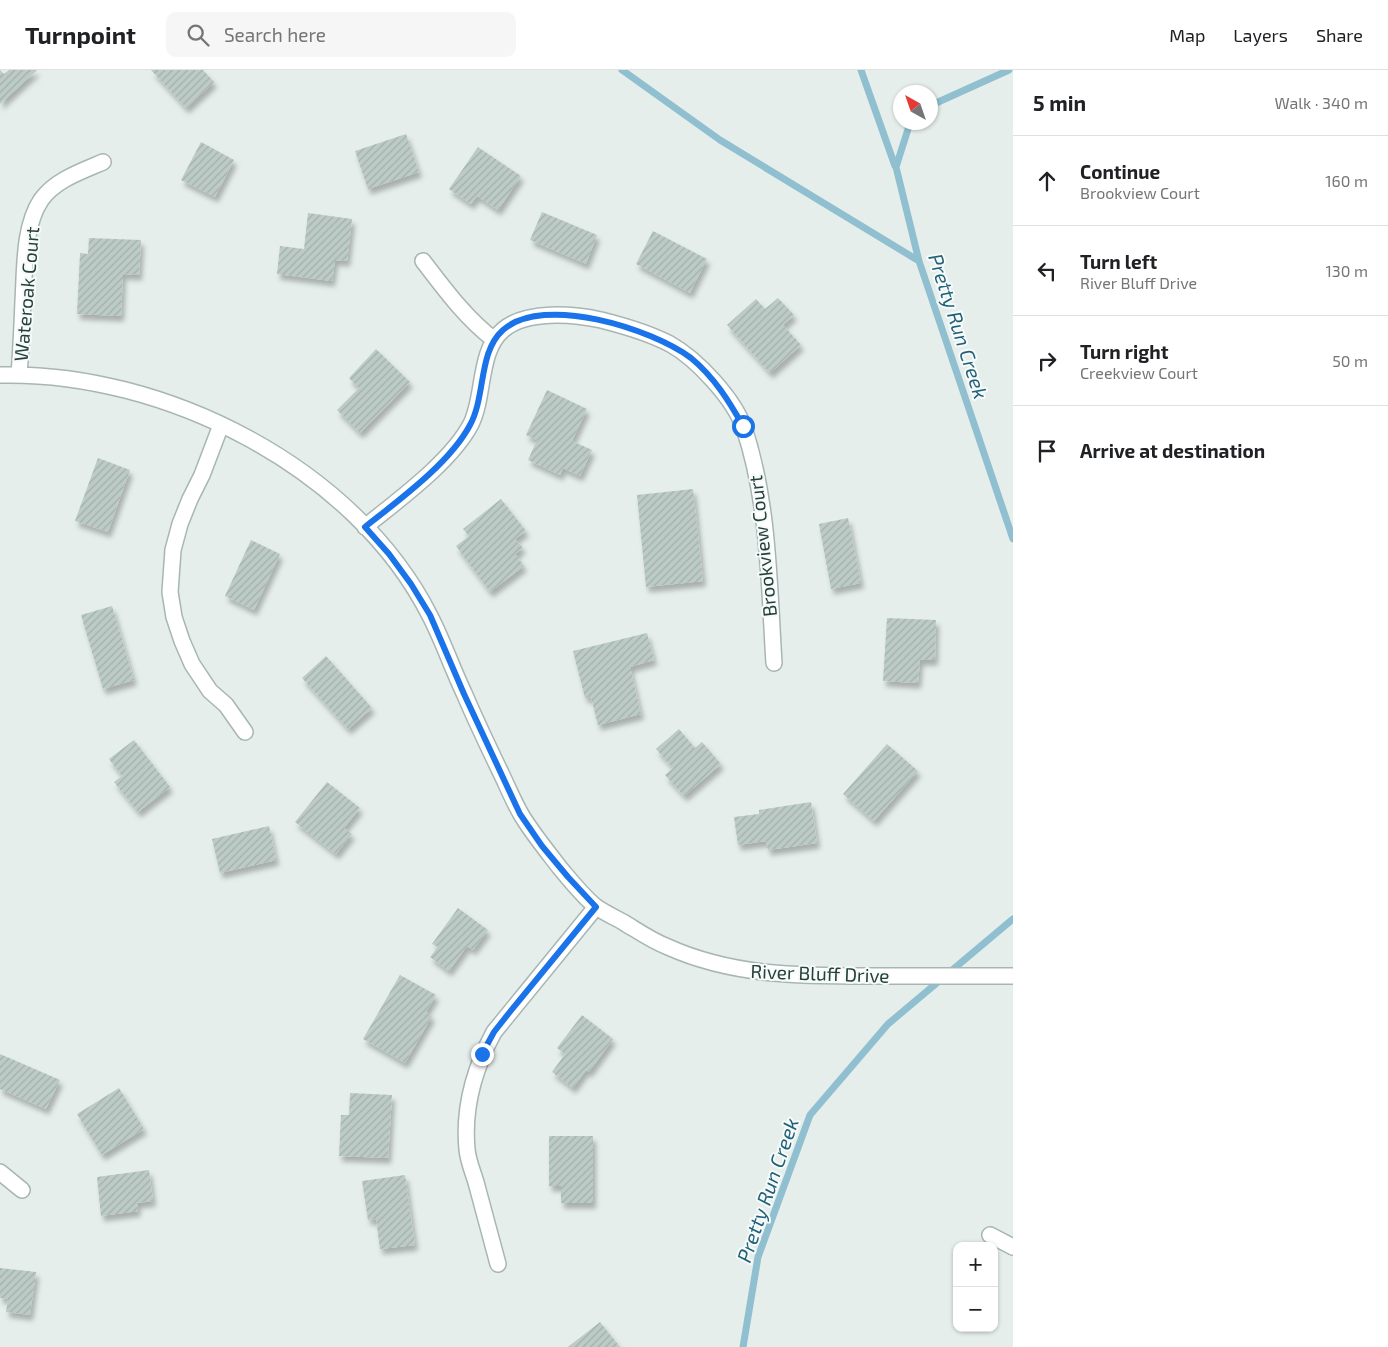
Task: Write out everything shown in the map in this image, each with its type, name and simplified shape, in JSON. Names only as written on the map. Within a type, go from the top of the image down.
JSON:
[{"type":"street","name":"Wateroak Court","points":[[19,374],[25,262],[32,218],[42,199],[53,187],[71,176],[103,162]]},
{"type":"street","points":[[423,261],[457,306],[474,324],[494,340]]},
{"type":"street","name":"Brookview Court","points":[[365,527],[408,493],[461,440],[471,424],[478,406],[488,352],[494,340],[503,330],[517,321],[533,316],[566,315],[623,325],[672,345],[692,359],[710,376],[725,395],[743,426],[760,492],[774,663]]},
{"type":"street","name":"River Bluff Drive","points":[[0,375],[19,374],[64,378],[144,396],[183,409],[261,444],[309,476],[338,500],[389,554],[411,584],[430,615],[464,694],[520,814],[552,858],[596,907],[665,946],[718,965],[751,972],[810,976],[1013,976]]},
{"type":"street","points":[[221,426],[180,524],[173,550],[170,592],[174,617],[192,664],[210,691],[226,705],[245,732]]},
{"type":"street","points":[[498,1264],[467,1152],[466,1124],[468,1100],[474,1076],[482,1054],[494,1032],[596,907]]},
{"type":"street","points":[[0,1172],[22,1190]]},
{"type":"street","points":[[990,1235],[1013,1247]]},
{"type":"building","points":[[0,70],[4,74],[9,70],[37,70],[0,104]]},
{"type":"building","points":[[151,70],[203,70],[214,82],[186,108]]},
{"type":"building","points":[[406,134],[419,172],[368,189],[355,151]]},
{"type":"building","points":[[201,142],[234,160],[215,197],[181,180]]},
{"type":"building","points":[[478,147],[521,176],[498,210],[477,196],[471,204],[449,189]]},
{"type":"building","points":[[542,212],[597,235],[586,264],[530,240]]},
{"type":"building","points":[[308,213],[352,219],[347,261],[335,260],[332,281],[277,274],[280,246],[304,249]]},
{"type":"building","points":[[653,231],[707,259],[690,293],[636,264]]},
{"type":"building","points":[[89,238],[141,240],[139,275],[123,274],[121,316],[77,314],[80,253],[88,254]]},
{"type":"building","points":[[778,298],[794,315],[783,325],[801,345],[770,373],[727,325],[756,299],[765,309]]},
{"type":"building","points":[[376,349],[410,382],[360,433],[337,410],[359,388],[349,378]]},
{"type":"building","points":[[547,390],[587,409],[572,441],[592,450],[580,476],[563,468],[560,475],[528,460],[537,440],[526,435]]},
{"type":"building","points":[[98,458],[130,470],[108,532],[75,521]]},
{"type":"building","points":[[693,489],[703,581],[646,587],[637,495]]},
{"type":"building","points":[[501,499],[526,531],[515,539],[523,548],[515,554],[524,566],[490,592],[456,546],[469,536],[463,529]]},
{"type":"building","points":[[848,518],[861,583],[831,589],[819,524]]},
{"type":"building","points":[[251,540],[280,554],[254,610],[225,596]]},
{"type":"building","points":[[112,606],[134,680],[103,689],[81,615]]},
{"type":"building","points":[[887,618],[936,620],[935,660],[920,660],[918,683],[883,681]]},
{"type":"building","points":[[647,633],[654,660],[630,667],[641,714],[598,725],[591,697],[585,698],[573,651]]},
{"type":"building","points":[[326,656],[372,708],[348,729],[302,678]]},
{"type":"building","points":[[679,729],[695,748],[702,742],[721,764],[684,796],[665,775],[673,768],[656,749]]},
{"type":"building","points":[[134,740],[170,787],[138,812],[114,782],[122,776],[109,759]]},
{"type":"building","points":[[887,744],[918,771],[874,821],[843,794]]},
{"type":"building","points":[[327,782],[360,808],[344,828],[352,834],[336,854],[295,822]]},
{"type":"building","points":[[811,802],[817,843],[768,850],[766,841],[738,845],[734,817],[759,814],[759,810]]},
{"type":"building","points":[[269,826],[276,860],[220,873],[212,839]]},
{"type":"building","points":[[458,908],[488,930],[473,950],[467,946],[449,971],[430,957],[438,947],[432,944]]},
{"type":"building","points":[[400,975],[436,995],[426,1012],[432,1016],[405,1063],[363,1039]]},
{"type":"building","points":[[582,1015],[613,1039],[589,1072],[586,1070],[573,1088],[552,1072],[565,1054],[557,1048]]},
{"type":"building","points":[[0,1054],[60,1080],[46,1109],[0,1089]]},
{"type":"building","points":[[119,1088],[144,1129],[102,1155],[77,1114]]},
{"type":"building","points":[[350,1093],[392,1095],[388,1158],[339,1156],[341,1115],[349,1115]]},
{"type":"building","points":[[549,1136],[593,1136],[593,1203],[561,1203],[561,1186],[549,1186]]},
{"type":"building","points":[[149,1170],[153,1201],[137,1203],[138,1211],[101,1216],[97,1177]]},
{"type":"building","points":[[405,1175],[415,1245],[380,1249],[376,1219],[368,1220],[362,1181]]},
{"type":"building","points":[[0,1268],[36,1272],[30,1315],[6,1312],[8,1299],[0,1298]]},
{"type":"building","points":[[600,1322],[620,1347],[568,1347]]},
{"type":"waterway","points":[[622,70],[720,140],[919,261]]},
{"type":"waterway","points":[[861,70],[895,166]]},
{"type":"waterway","name":"Pretty Run Creek","points":[[938,102],[1009,70]]},
{"type":"waterway","name":"Pretty Run Creek","points":[[908,130],[896,167],[919,261],[1013,539]]},
{"type":"waterway","name":"Pretty Run Creek","points":[[743,1347],[758,1257],[810,1115],[888,1024],[1013,919]]},
{"type":"route","points":[[482,1054],[494,1032],[596,907],[542,846],[520,814],[464,694],[430,615],[411,584],[389,554],[365,527],[408,493],[461,440],[471,424],[478,406],[488,352],[494,340],[503,330],[517,321],[533,316],[566,315],[595,319],[623,325],[672,345],[692,359],[710,376],[725,395],[743,426]]}]
